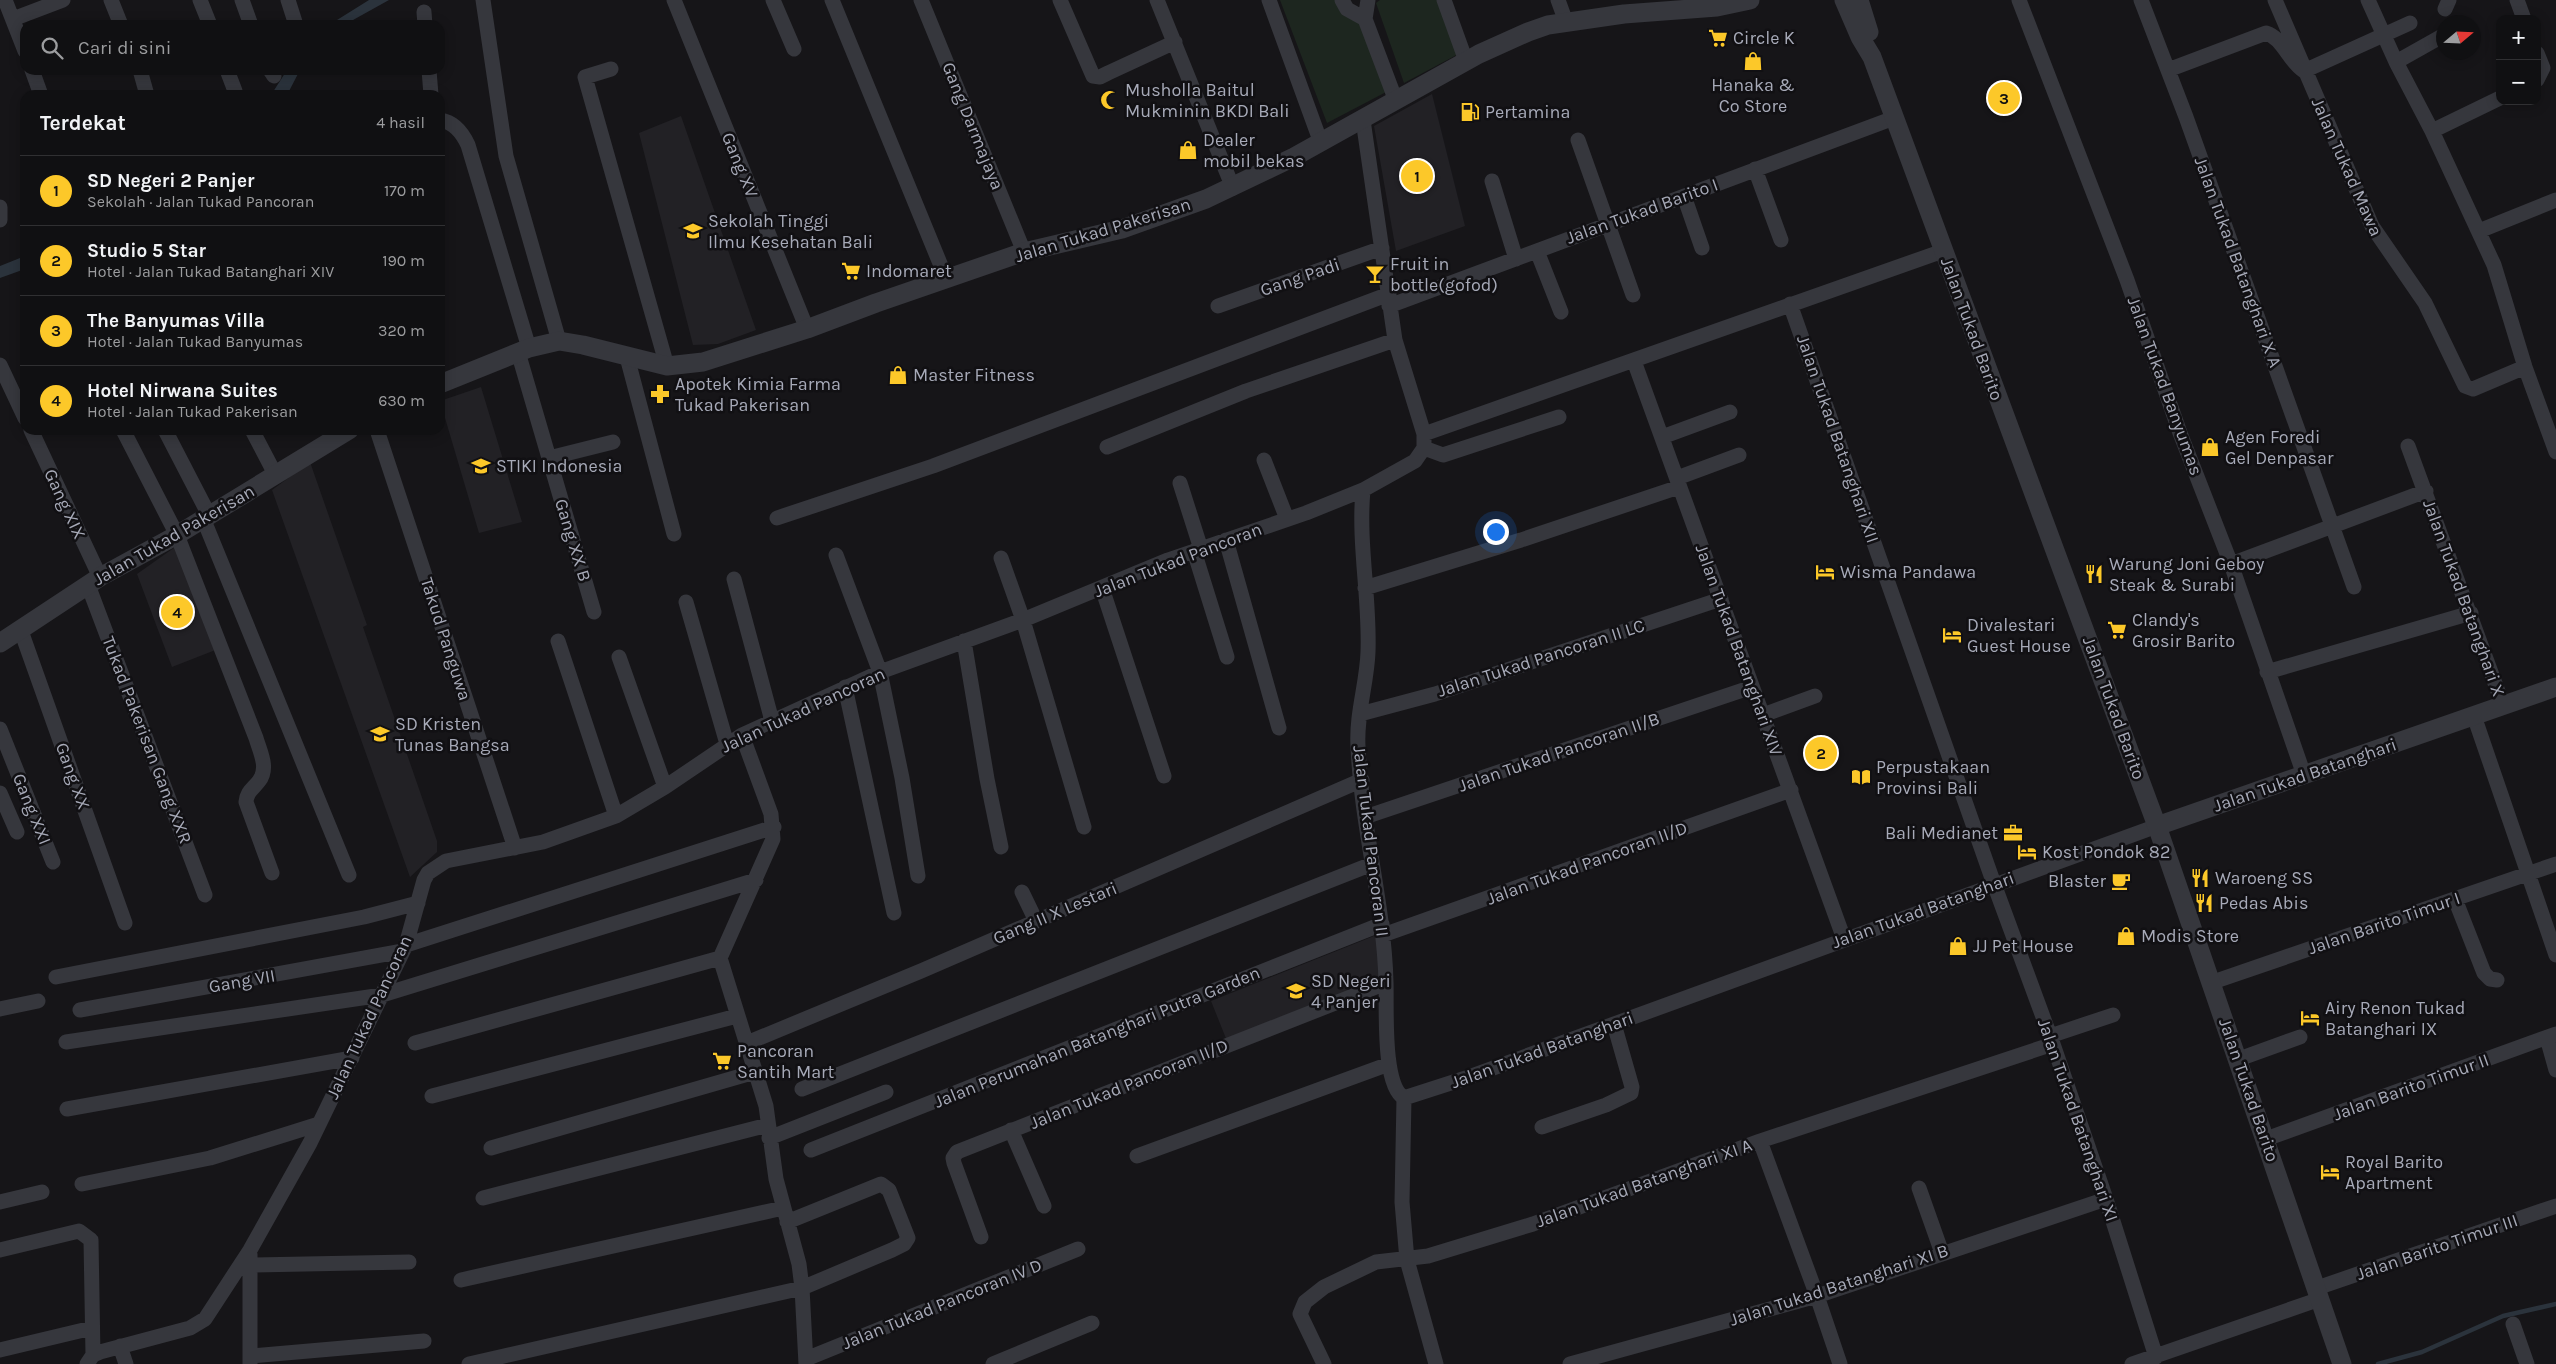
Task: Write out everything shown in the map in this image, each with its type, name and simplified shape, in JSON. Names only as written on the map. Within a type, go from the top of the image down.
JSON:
[{"type":"street","points":[[5,0],[20,38]]},
{"type":"street","points":[[12,18],[63,0]]},
{"type":"street","points":[[111,0],[119,20]]},
{"type":"street","points":[[200,0],[208,20]]},
{"type":"street","points":[[242,0],[249,20]]},
{"type":"street","points":[[288,0],[294,20]]},
{"type":"street","points":[[483,0],[506,156],[559,341]]},
{"type":"street","name":"Gang XV","points":[[674,0],[806,329]]},
{"type":"street","points":[[773,0],[794,49]]},
{"type":"street","points":[[832,0],[946,278]]},
{"type":"street","name":"Gang Darmajaya","points":[[921,0],[1024,252]]},
{"type":"street","points":[[1060,0],[1093,76],[1100,77],[1175,42]]},
{"type":"street","points":[[1157,0],[1233,188]]},
{"type":"street","points":[[1269,0],[1321,143]]},
{"type":"street","points":[[1342,0],[1347,9],[1365,19]]},
{"type":"street","points":[[1368,0],[1365,19],[1396,101]]},
{"type":"street","points":[[1444,0],[1466,61]]},
{"type":"street","points":[[1558,0],[1566,22]]},
{"type":"street","name":"Jalan Tukad Barito","points":[[1844,0],[1860,37],[1872,58],[2157,826],[2213,982],[2342,1364]]},
{"type":"street","name":"Jalan Tukad Barito","points":[[1859,0],[1869,31],[1872,58]]},
{"type":"street","name":"Jalan Tukad Banyumas","points":[[2019,0],[2127,280],[2180,433],[2231,564],[2304,775]]},
{"type":"street","name":"Jalan Tukad Batanghari X A","points":[[2141,0],[2286,394],[2354,587]]},
{"type":"street","name":"Jalan Tukad Mawa","points":[[2275,0],[2372,226],[2425,302],[2465,386],[2473,389],[2525,367]]},
{"type":"street","points":[[2368,0],[2396,62],[2432,131],[2494,265],[2525,367],[2556,452]]},
{"type":"street","points":[[2517,0],[2523,15]]},
{"type":"street","name":"Jalan Tukad Pakerisan","points":[[445,382],[523,350],[559,341],[583,345],[667,366],[703,362],[806,329],[1024,252],[1122,228],[1233,188],[1321,143],[1365,126],[1396,101],[1506,40],[1548,25],[1652,10],[1717,7],[1746,1]]},
{"type":"street","points":[[2168,70],[2266,33],[2272,36],[2293,62],[2304,71],[2410,23]]},
{"type":"street","points":[[2396,62],[2436,40]]},
{"type":"street","points":[[611,68],[584,77],[667,366]]},
{"type":"street","points":[[38,75],[40,90]]},
{"type":"street","points":[[141,75],[146,90]]},
{"type":"street","points":[[229,75],[235,90]]},
{"type":"street","points":[[429,75],[431,90]]},
{"type":"street","points":[[2432,131],[2496,100]]},
{"type":"street","name":"Jalan Tukad Barito I","points":[[777,518],[933,466],[1389,300],[1516,259],[1894,118]]},
{"type":"street","name":"Gang XX B","points":[[445,121],[454,125],[464,137],[468,146],[523,350],[548,458],[594,612]]},
{"type":"street","points":[[1365,126],[1395,340],[1424,441],[1443,455],[1559,417]]},
{"type":"street","points":[[1578,140],[1633,295]]},
{"type":"street","points":[[1755,169],[1780,240]]},
{"type":"street","points":[[1492,181],[1516,259]]},
{"type":"street","points":[[1684,196],[1702,248]]},
{"type":"street","points":[[2479,231],[2556,200]]},
{"type":"street","points":[[0,207],[0,220]]},
{"type":"street","name":"Gang Padi","points":[[1218,306],[1382,248]]},
{"type":"street","points":[[1537,251],[1561,312]]},
{"type":"street","points":[[1424,441],[1634,361],[1943,251]]},
{"type":"street","name":"Jalan Tukad Batanghari XII","points":[[1790,304],[1994,884]]},
{"type":"street","points":[[1107,447],[1246,391],[1395,340]]},
{"type":"street","points":[[627,357],[674,534]]},
{"type":"street","name":"Jalan Tukad Batanghari XIV","points":[[1634,361],[1844,938]]},
{"type":"street","points":[[0,365],[20,407]]},
{"type":"street","points":[[1662,437],[1730,412]]},
{"type":"street","name":"Gang XIX","points":[[33,435],[94,581]]},
{"type":"street","points":[[126,435],[177,535],[263,761],[264,769],[260,780],[249,791],[246,802],[272,873]]},
{"type":"street","points":[[167,435],[206,516],[349,875]]},
{"type":"street","points":[[255,435],[275,474]]},
{"type":"street","name":"Jalan Tukad Pakerisan","points":[[0,643],[20,628],[94,581],[177,535],[341,435]]},
{"type":"street","name":"Takud Panguwa","points":[[379,435],[515,848]]},
{"type":"street","name":"Jalan Tukad Pancoran","points":[[90,1359],[120,1346],[198,1325],[205,1319],[250,1258],[319,1124],[382,995],[404,948],[424,880],[428,873],[436,866],[473,855],[543,842],[616,816],[666,787],[742,735],[845,687],[880,672],[1023,620],[1198,550],[1363,490],[1415,461],[1424,441]]},
{"type":"street","points":[[548,458],[613,442]]},
{"type":"street","name":"Jalan Tukad Batanghari X","points":[[2408,446],[2503,705]]},
{"type":"street","points":[[1365,588],[1521,540],[1678,482],[1739,455]]},
{"type":"street","points":[[1264,460],[1287,519]]},
{"type":"street","points":[[1180,483],[1227,657]]},
{"type":"street","name":"Jalan Tukad Pancoran II","points":[[1363,490],[1362,521],[1368,653],[1360,714],[1358,747],[1365,817],[1382,929],[1389,1064],[1395,1091],[1404,1098]]},
{"type":"street","name":"Jalan Tukad Batanghari X","points":[[2332,526],[2426,491]]},
{"type":"street","points":[[2231,564],[2332,526]]},
{"type":"street","points":[[1226,540],[1279,728]]},
{"type":"street","points":[[836,555],[880,672],[902,778],[918,876]]},
{"type":"street","points":[[1001,558],[1023,620],[1084,827]]},
{"type":"street","points":[[734,579],[772,721]]},
{"type":"street","name":"Tukad Pakerisan Gang XXR","points":[[94,581],[206,895]]},
{"type":"street","points":[[1102,588],[1164,776]]},
{"type":"street","name":"Jalan Tukad Pancoran II LC","points":[[1360,714],[1454,688],[1721,598]]},
{"type":"street","points":[[686,602],[727,744]]},
{"type":"street","points":[[2267,672],[2470,613]]},
{"type":"street","name":"Gang XX","points":[[20,628],[125,924]]},
{"type":"street","points":[[558,641],[616,816]]},
{"type":"street","points":[[964,642],[987,779],[1001,847]]},
{"type":"street","points":[[619,657],[666,787]]},
{"type":"street","points":[[845,687],[894,913]]},
{"type":"street","name":"Jalan Tukad Pancoran II/B","points":[[1365,817],[1752,687]]},
{"type":"street","name":"Jalan Tukad Batanghari","points":[[1404,1098],[1614,1024],[1994,884],[2556,687]]},
{"type":"street","points":[[1763,715],[1815,696]]},
{"type":"street","points":[[2474,716],[2556,955]]},
{"type":"street","name":"Gang XXI","points":[[0,728],[53,862]]},
{"type":"street","points":[[742,735],[771,814],[774,827],[773,839],[720,958],[766,1106],[768,1131],[802,1288],[806,1361]]},
{"type":"street","name":"Gang II X Lestari","points":[[747,1043],[1362,780]]},
{"type":"street","name":"Jalan Tukad Pancoran II/D","points":[[1382,929],[1791,790]]},
{"type":"street","points":[[0,792],[17,832]]},
{"type":"street","name":"Gang VII","points":[[80,1010],[404,948],[774,827]]},
{"type":"street","points":[[802,1089],[1372,864]]},
{"type":"street","name":"Jalan Barito Timur I","points":[[2213,982],[2556,864]]},
{"type":"street","points":[[66,1042],[382,995],[756,880]]},
{"type":"street","name":"Jalan Tukad Batanghari XI","points":[[1994,884],[2106,1199],[2145,1362]]},
{"type":"street","points":[[1022,892],[1036,921]]},
{"type":"street","points":[[2455,899],[2484,973],[2490,979],[2497,980]]},
{"type":"street","points":[[56,976],[364,917],[418,904]]},
{"type":"street","name":"Jalan Perumahan Batanghari Putra Garden","points":[[811,1150],[1382,929]]},
{"type":"street","points":[[415,1043],[720,958]]},
{"type":"street","name":"Jalan Tukad Pancoran II/D","points":[[981,1236],[953,1158],[957,1152],[1386,983]]},
{"type":"street","points":[[0,1009],[38,1001]]},
{"type":"street","name":"Jalan Tukad Batanghari XI A","points":[[1324,1364],[1300,1314],[1305,1302],[1324,1287],[1356,1270],[1376,1262],[1407,1260],[1428,1256],[1533,1224],[1760,1141],[2051,1040],[2113,1015]]},
{"type":"street","points":[[432,1096],[737,1016]]},
{"type":"street","points":[[1542,1127],[1606,1105],[1631,1093],[1632,1087],[1614,1024]]},
{"type":"street","points":[[2552,1036],[2556,1070]]},
{"type":"street","name":"Jalan Barito Timur II","points":[[2266,1139],[2552,1036]]},
{"type":"street","points":[[2239,1060],[2300,1037]]},
{"type":"street","points":[[67,1109],[352,1058]]},
{"type":"street","points":[[1137,1156],[1389,1064]]},
{"type":"street","points":[[491,1148],[756,1072]]},
{"type":"street","points":[[483,1198],[768,1131],[886,1092]]},
{"type":"street","points":[[1404,1098],[1402,1202],[1407,1260],[1436,1364]]},
{"type":"street","points":[[82,1184],[201,1160],[319,1124]]},
{"type":"street","points":[[1011,1130],[1044,1206]]},
{"type":"street","points":[[1760,1141],[1840,1364]]},
{"type":"street","points":[[461,1280],[785,1215],[881,1184],[889,1190],[908,1238],[904,1244],[892,1250],[802,1288],[469,1364]]},
{"type":"street","points":[[1919,1188],[1942,1253]]},
{"type":"street","points":[[0,1202],[42,1192]]},
{"type":"street","name":"Jalan Tukad Batanghari XI B","points":[[1570,1364],[1817,1296],[2106,1199]]},
{"type":"street","name":"Jalan Barito Timur III","points":[[2145,1362],[2319,1294],[2556,1206]]},
{"type":"street","points":[[0,1250],[80,1231],[91,1240],[92,1328],[90,1359]]},
{"type":"street","name":"Jalan Tukad Pancoran IV D","points":[[806,1361],[1078,1249]]},
{"type":"street","points":[[410,1262],[250,1258],[250,1360],[424,1341]]},
{"type":"street","points":[[993,1364],[1092,1323]]},
{"type":"street","points":[[2513,1324],[2527,1364]]},
{"type":"street","points":[[0,1350],[92,1328]]},
{"type":"street","points":[[120,1346],[126,1364]]},
{"type":"shaded area","points":[[369,0],[389,0],[353,20],[337,20]]},
{"type":"shaded area","points":[[1280,0],[1342,0],[1356,13],[1388,91],[1327,123]]},
{"type":"shaded area","points":[[1380,0],[1445,0],[1464,51],[1404,83],[1376,3]]},
{"type":"shaded area","points":[[284,75],[297,75],[290,90],[274,90]]},
{"type":"shaded area","points":[[1432,94],[1465,226],[1396,251],[1374,126]]},
{"type":"shaded area","name":"Sekolah Tinggi Ilmu Kesehatan Bali","points":[[681,116],[756,330],[718,344],[693,345],[639,133]]},
{"type":"shaded area","points":[[20,258],[20,271],[0,278],[0,266]]},
{"type":"shaded area","name":"STIKI Indonesia","points":[[481,387],[522,522],[479,533],[445,418],[445,399]]},
{"type":"shaded area","name":"SD Kristen Tunas Bangsa","points":[[310,462],[367,625],[363,627],[437,841],[437,852],[410,877],[272,490]]},
{"type":"shaded area","points":[[178,545],[218,649],[172,667],[137,574]]},
{"type":"shaded area","name":"SD Negeri 4 Panjer","points":[[1379,934],[1382,982],[1227,1041],[1211,1001]]},
{"type":"waterway","points":[[2378,1364],[2422,1352],[2503,1316],[2556,1304]]},
{"type":"place","name":"Circle K","points":[[1718,38]]},
{"type":"place","name":"Hanaka & Co Store","points":[[1753,61]]},
{"type":"place","name":"The Banyumas Villa","points":[[2004,98]]},
{"type":"place","name":"Musholla Baitul Mukminin BKDI Bali","points":[[1110,100]]},
{"type":"place","name":"Pertamina","points":[[1470,112]]},
{"type":"place","name":"Dealer mobil bekas","points":[[1188,150]]},
{"type":"place","name":"SD Negeri 2 Panjer","points":[[1417,176]]},
{"type":"place","name":"Sekolah Tinggi Ilmu Kesehatan Bali","points":[[693,231]]},
{"type":"place","name":"Indomaret","points":[[851,271]]},
{"type":"place","name":"Fruit in bottle(gofod)","points":[[1375,274]]},
{"type":"place","name":"Master Fitness","points":[[898,375]]},
{"type":"place","name":"Apotek Kimia Farma Tukad Pakerisan","points":[[660,394]]},
{"type":"place","name":"Agen Foredi Gel Denpasar","points":[[2210,447]]},
{"type":"place","name":"STIKI Indonesia","points":[[481,466]]},
{"type":"place","name":"Wisma Pandawa","points":[[1825,572]]},
{"type":"place","name":"Warung Joni Geboy Steak & Surabi","points":[[2094,574]]},
{"type":"place","name":"Hotel Nirwana Suites","points":[[177,612]]},
{"type":"place","name":"Clandy's Grosir Barito","points":[[2117,630]]},
{"type":"place","name":"Divalestari Guest House","points":[[1952,635]]},
{"type":"place","name":"SD Kristen Tunas Bangsa","points":[[380,734]]},
{"type":"place","name":"Studio 5 Star","points":[[1821,753]]},
{"type":"place","name":"Perpustakaan Provinsi Bali","points":[[1861,777]]},
{"type":"place","name":"Bali Medianet","points":[[2013,833]]},
{"type":"place","name":"Kost Pondok 82","points":[[2027,852]]},
{"type":"place","name":"Waroeng SS","points":[[2200,878]]},
{"type":"place","name":"Blaster","points":[[2121,881]]},
{"type":"place","name":"Pedas Abis","points":[[2204,903]]},
{"type":"place","name":"Modis Store","points":[[2126,936]]},
{"type":"place","name":"JJ Pet House","points":[[1958,946]]},
{"type":"place","name":"SD Negeri 4 Panjer","points":[[1296,991]]},
{"type":"place","name":"Airy Renon Tukad Batanghari IX","points":[[2310,1018]]},
{"type":"place","name":"Pancoran Santih Mart","points":[[722,1061]]},
{"type":"place","name":"Royal Barito Apartment","points":[[2330,1172]]}]
